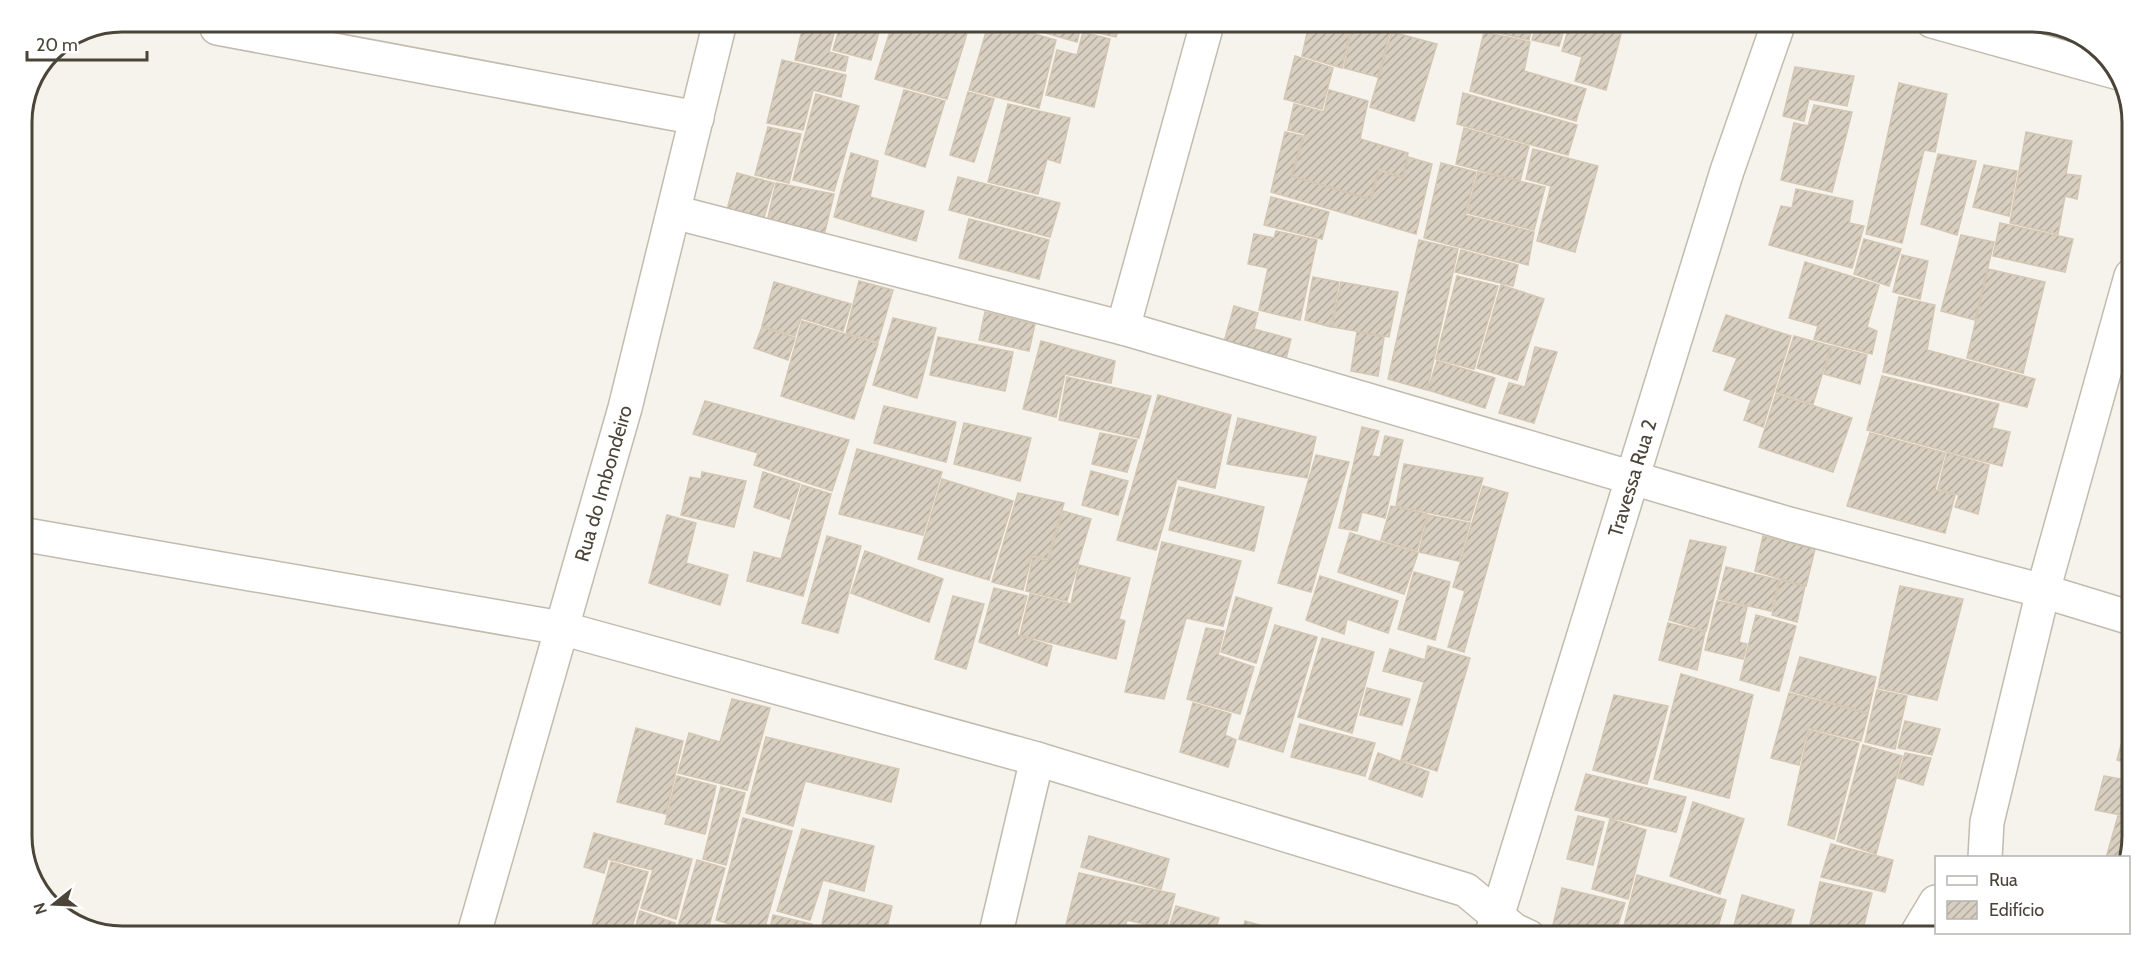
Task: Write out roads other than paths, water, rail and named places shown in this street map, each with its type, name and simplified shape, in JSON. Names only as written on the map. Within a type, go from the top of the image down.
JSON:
[{"type":"street","points":[[233,31],[697,118]]},
{"type":"street","name":"Rua do Imbondeiro","points":[[476,926],[625,408],[717,31]]},
{"type":"street","points":[[1123,328],[1205,31]]},
{"type":"street","name":"Travessa Rua 2","points":[[1495,926],[1727,171],[1776,31]]},
{"type":"street","points":[[1967,31],[2107,71]]},
{"type":"street","points":[[674,212],[1123,328],[1789,524],[2043,591],[2122,615]]},
{"type":"street","points":[[1985,856],[1987,822],[2043,591],[2122,308]]},
{"type":"street","points":[[32,536],[561,628],[1038,759],[1466,890],[1495,926]]},
{"type":"street","points":[[998,926],[1038,759]]},
{"type":"street","points":[[1966,856],[1987,822]]},
{"type":"street","points":[[1922,926],[1935,904]]}]
